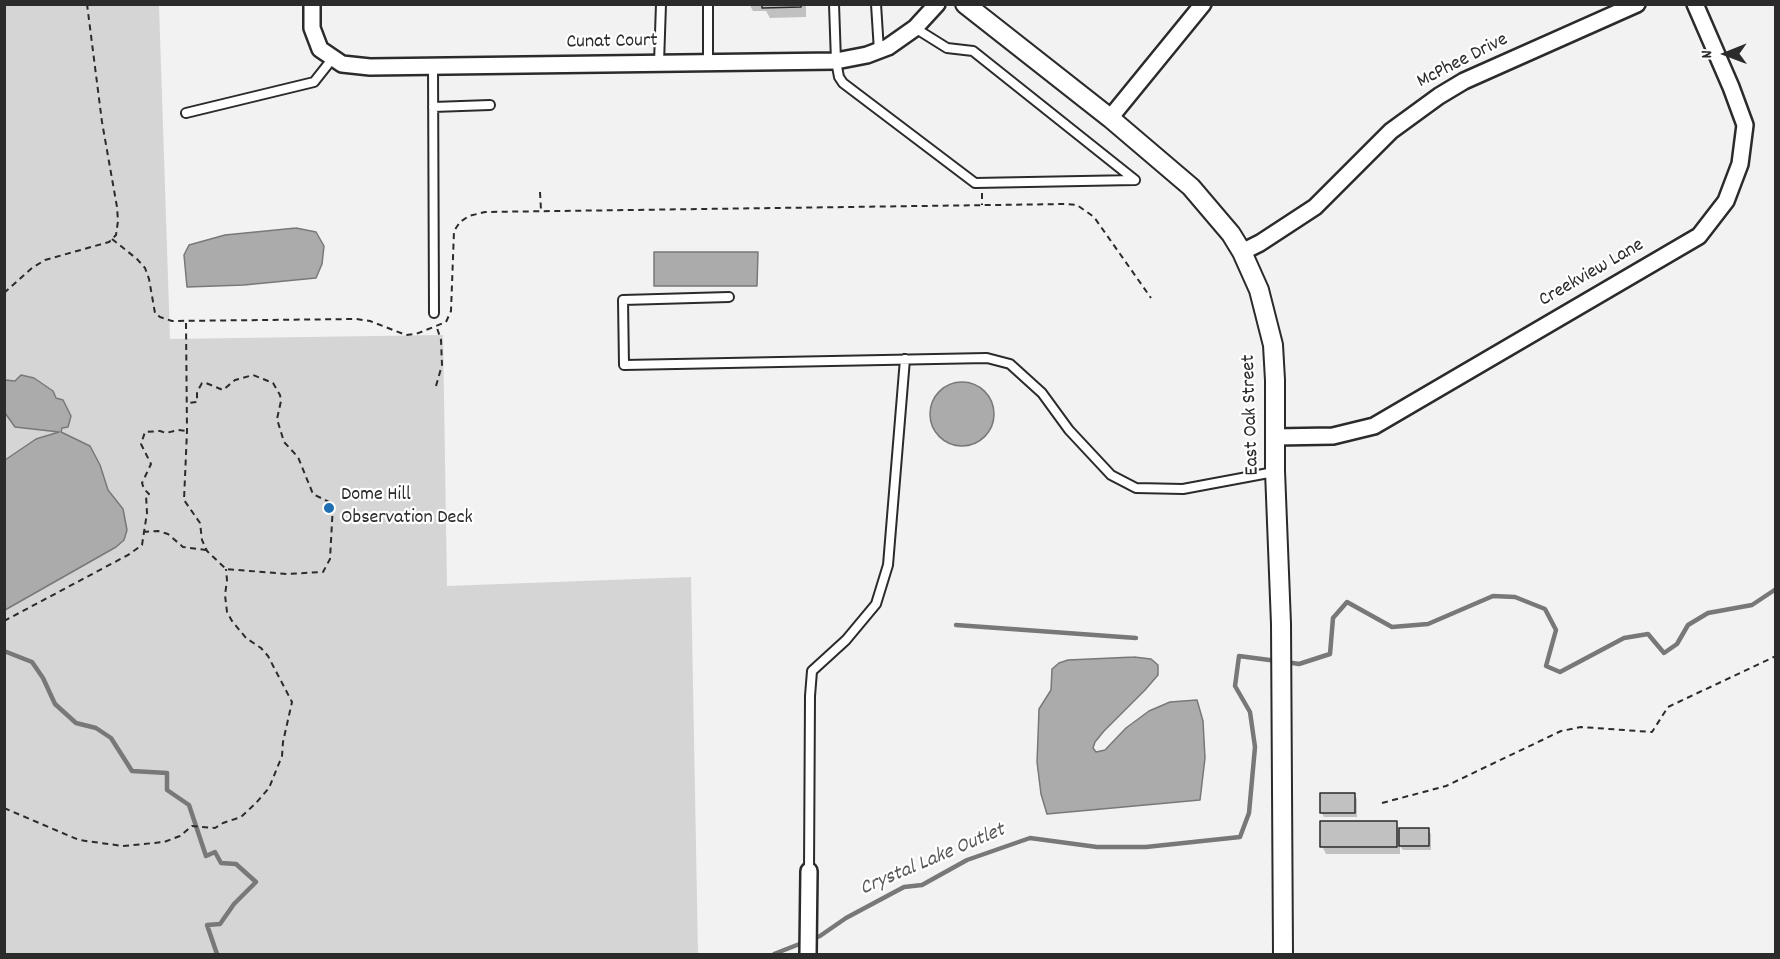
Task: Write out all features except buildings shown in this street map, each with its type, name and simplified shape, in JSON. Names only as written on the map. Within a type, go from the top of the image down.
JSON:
[{"type":"street","points":[[312,4],[312,28],[320,50],[333,58]]},
{"type":"street","name":"Cunat Court","points":[[333,58],[342,64],[370,67],[836,62],[879,51],[902,38],[915,28],[937,4]]},
{"type":"street","name":"East Oak Street","points":[[965,4],[1110,118],[1191,187],[1223,224],[1242,252],[1259,290],[1273,345],[1281,624],[1283,954]]},
{"type":"street","points":[[1110,118],[1203,4]]},
{"type":"street","name":"McPhee Drive","points":[[1242,252],[1315,207],[1391,131],[1438,96],[1464,81],[1637,4]]},
{"type":"street","name":"Creekview Lane","points":[[1275,437],[1333,436],[1374,426],[1699,236],[1726,201],[1740,164],[1744,125],[1731,87],[1695,4]]},
{"type":"street","points":[[808,954],[809,871]]},
{"type":"lane","points":[[659,63],[662,4]]},
{"type":"lane","points":[[708,4],[708,62]]},
{"type":"lane","points":[[834,4],[836,62],[839,77],[851,90],[975,183],[1135,180],[973,51],[947,48],[915,28]]},
{"type":"lane","points":[[876,4],[879,51]]},
{"type":"lane","points":[[186,113],[314,82],[333,58]]},
{"type":"lane","points":[[433,66],[434,313]]},
{"type":"lane","points":[[433,107],[490,105]]},
{"type":"lane","points":[[729,297],[623,300],[624,365],[987,358],[1010,364],[1042,393],[1069,430],[1111,476],[1136,488],[1183,489],[1275,471]]},
{"type":"lane","points":[[809,871],[812,671],[846,640],[876,604],[888,565],[905,358]]},
{"type":"path","points":[[4,293],[32,268],[45,260],[109,242],[116,235],[117,207],[102,122],[87,4]]},
{"type":"path","points":[[540,192],[541,211]]},
{"type":"path","points":[[112,238],[145,268],[155,313],[172,321],[356,318],[406,334],[416,334],[446,322],[451,311],[454,231],[460,222],[470,216],[485,212],[1077,205],[1094,217],[1151,298]]},
{"type":"path","points":[[186,321],[187,431],[184,500],[200,523],[202,540],[207,550],[226,569],[287,574],[324,572],[330,559],[333,504],[314,494],[298,457],[284,442],[277,419],[280,395],[273,383],[253,375],[235,380],[223,390],[202,383],[196,392],[197,402],[187,403]]},
{"type":"path","points":[[436,386],[442,365],[441,339],[437,326]]},
{"type":"path","points":[[4,621],[128,555],[142,545],[147,513],[146,495],[149,494],[142,483],[151,464],[141,444],[146,432],[187,431]]},
{"type":"path","points":[[143,532],[158,531],[168,534],[183,547],[207,550]]},
{"type":"path","points":[[4,808],[79,840],[123,846],[164,842],[180,836],[192,826],[215,828],[241,817],[256,803],[269,788],[282,756],[292,702],[268,656],[246,638],[231,621],[227,612],[226,569]]},
{"type":"path","points":[[1382,802],[1446,786],[1561,731],[1581,727],[1652,732],[1668,707],[1776,656]]},
{"type":"shaded area","points":[[5,5],[159,5],[170,339],[443,335],[447,586],[691,577],[698,954],[5,954]]},
{"type":"shaded area","points":[[296,228],[316,232],[324,246],[322,264],[316,278],[244,285],[187,287],[184,255],[189,245],[225,235]]},
{"type":"shaded area","points":[[654,252],[758,252],[757,286],[654,286]]},
{"type":"shaded area","points":[[21,375],[34,378],[53,391],[56,398],[63,400],[71,416],[68,427],[62,428],[61,432],[90,446],[100,465],[108,490],[123,509],[127,530],[124,540],[116,547],[5,610],[5,460],[36,439],[59,432],[15,427],[5,413],[5,380],[15,381]]},
{"type":"shaded area","points":[[962,382],[980,388],[988,396],[994,414],[988,432],[980,440],[962,446],[944,440],[936,432],[930,414],[936,396],[944,388]]},
{"type":"shaded area","points":[[1134,657],[1151,659],[1158,665],[1158,675],[1104,731],[1093,748],[1096,752],[1105,750],[1126,728],[1149,711],[1170,702],[1197,700],[1203,721],[1205,758],[1200,800],[1047,814],[1041,794],[1037,762],[1039,709],[1051,690],[1052,669],[1068,660]]},
{"type":"waterway","name":"Crystal Lake Outlet","points":[[1286,662],[1299,664],[1330,654],[1333,618],[1347,602],[1392,627],[1428,624],[1493,596],[1515,597],[1545,609],[1556,630],[1546,666],[1560,672],[1624,638],[1648,634],[1664,653],[1677,644],[1688,625],[1708,613],[1752,605],[1776,589]]},
{"type":"waterway","points":[[956,625],[1136,638]]},
{"type":"waterway","points":[[4,651],[32,662],[43,678],[55,704],[76,723],[96,728],[111,738],[132,771],[167,773],[167,790],[189,805],[206,856],[215,852],[221,863],[236,864],[256,882],[234,904],[220,924],[207,925],[217,954]]},
{"type":"waterway","name":"Crystal Lake Outlet","points":[[774,954],[820,936],[846,918],[904,887],[922,885],[967,860],[1030,838],[1097,847],[1146,847],[1240,837],[1249,813],[1255,747],[1250,712],[1235,686],[1239,656],[1277,661]]},
{"type":"place","name":"Dome Hill Observation Deck","points":[[329,508]]}]
